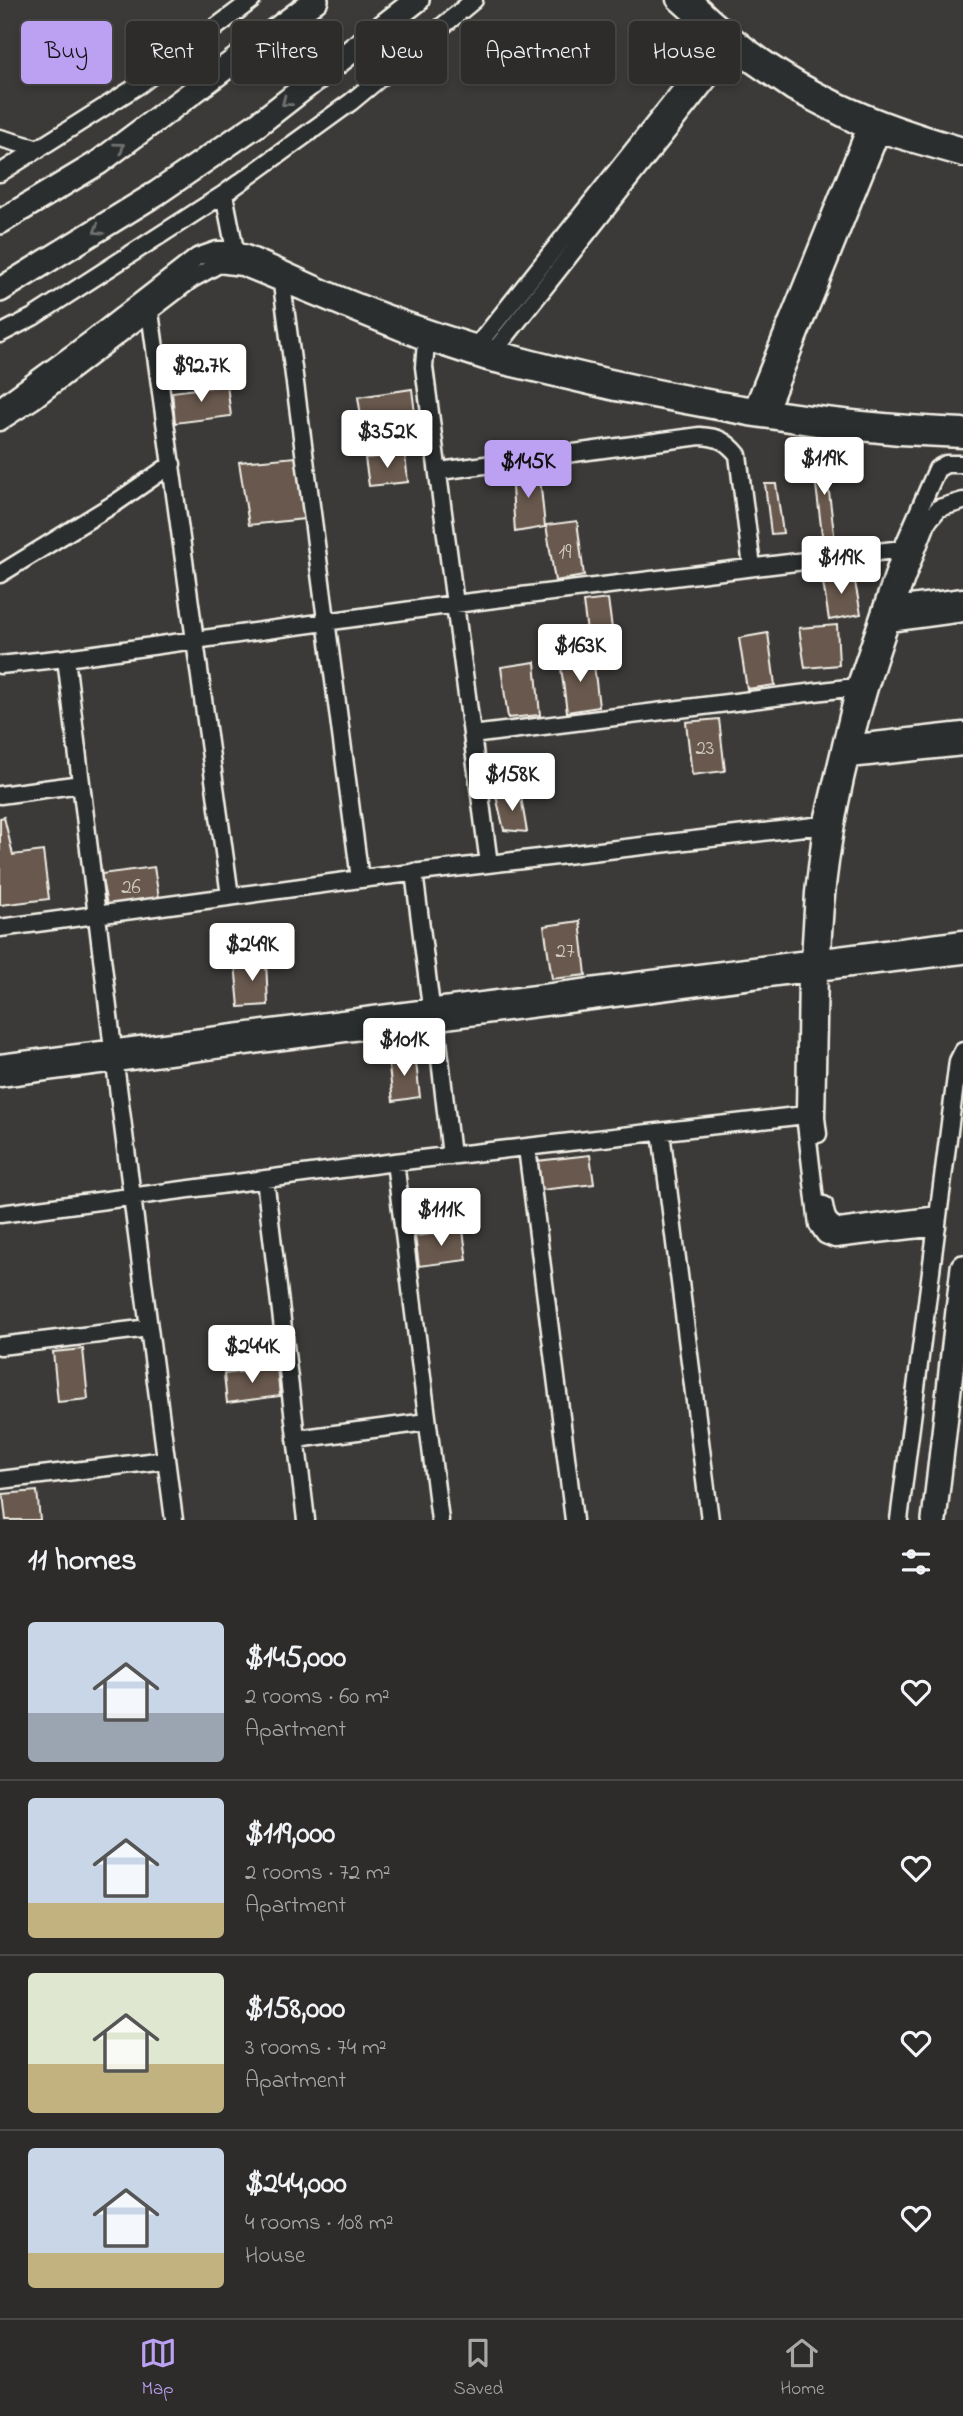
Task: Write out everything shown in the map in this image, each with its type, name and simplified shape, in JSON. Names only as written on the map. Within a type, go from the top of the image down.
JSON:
[{"type":"main road","points":[[0,222],[98,163],[316,0]]},
{"type":"main road","points":[[0,290],[157,193],[258,124],[417,0]]},
{"type":"main road","points":[[934,1520],[963,1267]]},
{"type":"street","points":[[0,173],[139,85],[252,0]]},
{"type":"street","points":[[0,334],[33,317],[224,194],[351,102],[474,0]]},
{"type":"street","points":[[675,0],[703,21]]},
{"type":"street","points":[[694,0],[712,21]]},
{"type":"street","points":[[740,49],[792,92],[963,158]]},
{"type":"street","points":[[473,350],[694,84]]},
{"type":"street","points":[[491,355],[697,84]]},
{"type":"street","points":[[875,126],[963,146]]},
{"type":"street","points":[[759,412],[875,126]]},
{"type":"street","points":[[0,138],[39,149]]},
{"type":"street","points":[[0,155],[18,162]]},
{"type":"street","points":[[224,194],[234,250]]},
{"type":"street","points":[[0,406],[197,257],[217,250],[234,250],[473,350]]},
{"type":"street","points":[[0,422],[34,400],[191,279],[219,264],[242,267],[426,342],[473,350],[615,391],[759,412],[888,435],[963,439]]},
{"type":"street","points":[[282,284],[360,879]]},
{"type":"street","points":[[150,313],[230,896]]},
{"type":"street","points":[[426,342],[425,367],[489,864]]},
{"type":"street","points":[[759,412],[963,427]]},
{"type":"street","points":[[440,471],[715,436],[729,443],[738,455],[752,567]]},
{"type":"street","points":[[0,574],[117,502],[172,464]]},
{"type":"street","points":[[937,1221],[835,1239],[825,1235],[818,1225],[805,1115],[815,965],[855,687],[888,607],[902,548],[937,469],[946,464],[963,464]]},
{"type":"street","points":[[888,607],[933,513],[939,508],[963,501]]},
{"type":"street","points":[[0,665],[902,548]]},
{"type":"street","points":[[888,607],[963,597]]},
{"type":"street","points":[[882,624],[963,613]]},
{"type":"street","points":[[882,624],[868,688],[822,825],[814,893],[816,1118],[825,1216],[830,1224],[839,1228],[937,1221]]},
{"type":"street","points":[[65,658],[174,1520]]},
{"type":"street","points":[[472,735],[855,687]]},
{"type":"street","points":[[846,752],[963,731]]},
{"type":"street","points":[[846,752],[963,747]]},
{"type":"street","points":[[0,795],[81,784]]},
{"type":"street","points":[[0,928],[414,872],[822,825]]},
{"type":"street","points":[[414,872],[451,1156]]},
{"type":"street","points":[[0,1078],[114,1057],[815,965],[963,939]]},
{"type":"street","points":[[815,965],[963,955]]},
{"type":"street","points":[[899,1520],[958,1061],[963,1051]]},
{"type":"street","points":[[0,1063],[114,1057]]},
{"type":"street","points":[[0,1214],[395,1162],[805,1115]]},
{"type":"street","points":[[661,1132],[710,1520]]},
{"type":"street","points":[[527,1148],[574,1520]]},
{"type":"street","points":[[395,1162],[440,1520]]},
{"type":"street","points":[[265,1179],[306,1520]]},
{"type":"street","points":[[0,1346],[149,1328]]},
{"type":"street","points":[[296,1439],[427,1422]]},
{"type":"street","points":[[0,1480],[165,1460]]},
{"type":"building","points":[[227,385],[231,416],[175,423],[172,392]]},
{"type":"building","points":[[412,389],[416,422],[363,429],[358,397]]},
{"type":"building","points":[[824,450],[835,542],[823,543],[812,452]]},
{"type":"building","points":[[405,455],[408,482],[369,486],[365,458]]},
{"type":"building","points":[[296,457],[304,519],[249,525],[239,462]]},
{"type":"building","points":[[539,468],[545,527],[515,532],[511,472]]},
{"type":"building","points":[[765,484],[776,484],[783,533],[771,534]]},
{"type":"building","points":[[577,521],[584,576],[555,581],[546,525]]},
{"type":"building","points":[[853,572],[861,614],[829,620],[822,576]]},
{"type":"building","points":[[608,599],[615,651],[590,654],[583,602]]},
{"type":"building","points":[[837,625],[839,665],[805,668],[799,628]]},
{"type":"building","points":[[768,633],[775,685],[747,689],[739,638]]},
{"type":"building","points":[[593,656],[599,707],[567,712],[560,660]]},
{"type":"building","points":[[535,662],[540,715],[508,718],[501,667]]},
{"type":"building","points":[[719,719],[725,771],[692,775],[686,722]]},
{"type":"building","points":[[496,796],[521,797],[527,832],[504,830]]},
{"type":"building","points":[[4,817],[13,855],[43,851],[49,899],[0,905],[0,818]]},
{"type":"building","points":[[154,867],[159,898],[107,905],[101,874]]},
{"type":"building","points":[[580,921],[586,975],[552,979],[544,926]]},
{"type":"building","points":[[266,960],[268,1005],[239,1007],[235,963]]},
{"type":"building","points":[[415,1054],[420,1097],[393,1101],[388,1058]]},
{"type":"building","points":[[590,1155],[594,1184],[541,1190],[537,1161]]},
{"type":"building","points":[[463,1230],[467,1260],[419,1266],[415,1236]]},
{"type":"building","points":[[83,1349],[88,1399],[58,1402],[53,1352]]},
{"type":"building","points":[[277,1367],[280,1396],[227,1403],[224,1374]]},
{"type":"building","points":[[37,1491],[40,1520],[6,1520],[3,1494]]}]
